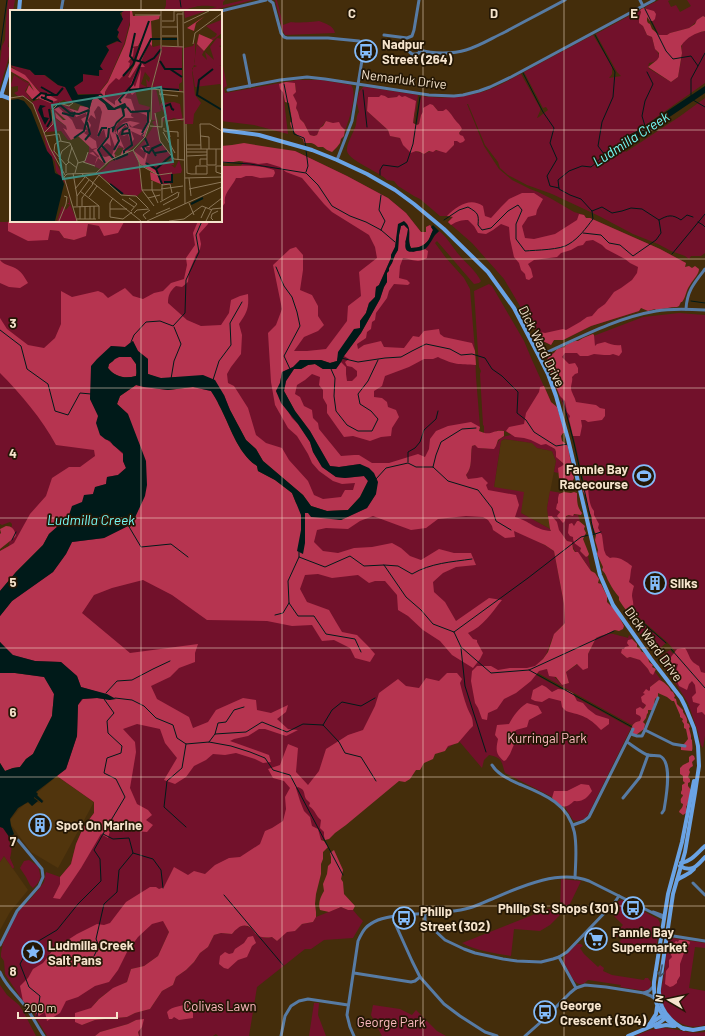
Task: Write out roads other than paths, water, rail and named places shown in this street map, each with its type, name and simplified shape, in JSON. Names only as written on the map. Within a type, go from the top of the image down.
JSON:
[{"type":"street","points":[[19,10],[20,0]]},
{"type":"street","points":[[61,10],[63,0]]},
{"type":"street","points":[[222,11],[266,0]]},
{"type":"street","points":[[270,0],[275,7],[281,33],[284,37],[342,39],[359,41],[363,44],[364,48],[359,84],[352,121],[337,160]]},
{"type":"street","points":[[384,35],[407,38],[412,36],[419,0]]},
{"type":"street","points":[[420,50],[419,53],[412,54],[406,49],[406,45],[411,43],[420,50],[445,53],[469,49],[565,0]]},
{"type":"street","points":[[640,0],[643,6]]},
{"type":"street","name":"Nemarluk Drive","points":[[228,90],[280,80],[307,77],[439,96],[458,95],[479,91],[511,77],[654,0]]},
{"type":"street","points":[[244,55],[250,86]]},
{"type":"street","points":[[1,96],[10,66]]},
{"type":"street","name":"Dick Ward Drive","points":[[222,130],[258,135],[306,148],[367,174],[395,190],[435,221],[488,272],[514,308],[548,374],[568,439],[600,575],[613,604],[651,659],[681,698],[691,719],[699,753],[699,766],[689,815]]},
{"type":"street","points":[[686,309],[687,298],[693,284],[705,269]]},
{"type":"street","points":[[539,356],[630,317],[657,311],[686,309],[705,310]]},
{"type":"street","points":[[631,734],[642,736],[658,698]]},
{"type":"street","points":[[573,825],[590,817],[633,729]]},
{"type":"street","points":[[645,730],[673,744],[685,746]]},
{"type":"street","points":[[627,742],[648,755],[660,756],[665,760],[667,767],[667,787],[664,810],[662,813]]},
{"type":"street","points":[[623,798],[640,777],[648,755]]},
{"type":"street","points":[[492,765],[503,776],[555,802],[568,815],[573,825],[576,845],[575,878]]},
{"type":"street","points":[[684,1029],[665,1016],[658,993],[676,881],[685,852],[689,815]]},
{"type":"street","points":[[678,1027],[670,1022],[657,1006],[654,999],[654,987],[668,894],[689,815]]},
{"type":"street","points":[[0,945],[17,911],[40,886],[43,878],[42,869],[18,840]]},
{"type":"street","points":[[682,865],[690,860],[705,846]]},
{"type":"street","points":[[685,852],[692,856],[697,854]]},
{"type":"street","points":[[676,881],[689,874],[705,858]]},
{"type":"street","points":[[676,864],[682,865],[689,869],[697,866]]},
{"type":"street","points":[[354,1036],[347,1015],[358,942],[362,931],[368,924],[380,919],[394,916],[469,908],[521,887],[544,880],[564,877],[589,881],[669,919]]},
{"type":"street","points":[[693,883],[705,895]]},
{"type":"street","points":[[425,913],[426,923],[442,937],[453,944],[470,951],[497,958],[541,962],[559,957],[569,950],[619,896]]},
{"type":"street","points":[[653,912],[665,909]]},
{"type":"street","points":[[394,916],[394,921],[420,977],[444,1004],[485,1032],[496,1036]]},
{"type":"street","points":[[667,935],[705,941]]},
{"type":"street","points":[[658,953],[664,954]]},
{"type":"street","points":[[559,957],[576,988]]},
{"type":"street","points":[[0,972],[4,980],[19,998],[44,1036]]},
{"type":"street","points":[[354,973],[411,982],[420,977]]},
{"type":"street","points":[[525,1036],[570,993],[576,988],[585,985],[644,993],[654,999]]},
{"type":"street","points":[[644,993],[654,987]]},
{"type":"street","points":[[281,1036],[284,1016],[291,1006],[299,1001],[308,1000],[348,1005]]},
{"type":"street","points":[[644,1029],[654,1018],[657,1006]]},
{"type":"street","points":[[628,1036],[644,1029],[665,1016]]},
{"type":"street","points":[[644,1029],[666,1025],[684,1029],[697,1030],[705,1028]]},
{"type":"water","points":[[705,86],[705,93],[624,149],[622,144],[623,138],[637,131]]},
{"type":"water","name":"Ludmilla Creek","points":[[404,221],[409,227],[409,241],[411,248],[420,247],[429,240],[433,230],[431,227],[433,225],[439,231],[425,249],[411,252],[407,251],[405,245],[408,229],[404,225],[401,226],[398,250],[387,273],[387,282],[380,299],[361,333],[341,362],[336,369],[323,369],[315,364],[308,365],[301,369],[294,369],[286,381],[284,391],[295,411],[310,431],[330,466],[339,467],[360,464],[369,468],[374,473],[378,482],[376,494],[367,508],[341,520],[311,517],[308,513],[305,513],[305,543],[303,554],[297,551],[301,530],[301,515],[292,493],[275,480],[258,471],[257,466],[244,454],[211,391],[193,387],[168,390],[136,385],[120,396],[117,404],[128,414],[146,461],[147,485],[145,496],[132,524],[104,538],[72,542],[66,554],[53,572],[12,601],[0,616],[0,591],[16,572],[43,545],[49,534],[58,526],[61,520],[69,515],[72,506],[82,502],[84,495],[93,494],[95,487],[106,484],[107,477],[118,475],[126,468],[123,461],[123,453],[110,441],[100,435],[96,423],[98,416],[90,399],[91,366],[111,346],[125,347],[133,341],[138,351],[148,359],[148,374],[161,378],[203,375],[215,380],[246,440],[256,449],[263,461],[303,495],[311,506],[327,511],[348,510],[360,497],[368,481],[364,476],[345,478],[336,477],[322,467],[313,452],[310,442],[281,403],[276,391],[280,383],[282,372],[293,367],[300,360],[321,360],[330,363],[337,361],[338,352],[354,329],[360,328],[360,321],[366,313],[369,303],[375,297],[376,287],[379,285],[395,247],[398,224]],"holes":[[[119,357],[131,357],[136,364],[136,376],[120,376],[108,368],[109,364]]]},
{"type":"water","points":[[0,642],[13,655],[35,661],[61,662],[77,676],[81,687],[107,694],[116,699],[82,699],[78,705],[77,736],[66,769],[36,792],[43,801],[42,803],[34,797],[38,801],[32,806],[28,802],[18,808],[10,819],[14,834],[10,838],[3,828],[0,827],[0,763],[5,771],[20,767],[26,759],[33,754],[52,716],[54,694],[44,677],[15,673],[0,673]]},
{"type":"waterway","points":[[0,50],[7,0]]},
{"type":"waterway","points":[[180,0],[181,7]]},
{"type":"waterway","points":[[645,9],[666,51],[673,59],[691,56],[698,66],[691,79],[691,96]]},
{"type":"waterway","points":[[595,35],[615,72],[613,97],[602,122],[598,146],[604,154]]},
{"type":"waterway","points":[[698,66],[705,53]]},
{"type":"waterway","points":[[645,126],[642,116],[645,101],[653,84],[647,72]]},
{"type":"waterway","points":[[523,73],[543,112],[554,128],[550,143],[557,159],[547,176],[550,186],[559,188]]},
{"type":"waterway","points":[[284,84],[294,134],[304,138],[306,147]]},
{"type":"waterway","points":[[363,90],[367,127]]},
{"type":"waterway","points":[[380,175],[380,170],[383,165],[398,167],[407,162],[413,144],[420,97]]},
{"type":"waterway","points":[[693,100],[705,107]]},
{"type":"waterway","name":"Ludmilla Creek","points":[[444,220],[459,210],[468,207],[477,214],[478,225],[482,230],[491,228],[508,211],[518,205],[522,210],[516,224],[516,239],[525,251],[554,249],[565,246],[573,242],[593,219],[592,211],[581,199],[559,189],[558,180],[569,171],[582,166],[591,167],[604,154],[613,151],[623,144]]},
{"type":"waterway","points":[[306,150],[308,166],[306,172]]},
{"type":"waterway","points":[[222,162],[250,164],[306,173],[318,185],[332,206],[381,230],[395,242]]},
{"type":"waterway","points":[[381,195],[379,210],[385,221],[381,230]]},
{"type":"waterway","points":[[583,233],[601,235],[609,243],[620,245],[633,256],[656,240],[661,233],[659,220],[642,209],[631,208],[612,213],[602,207],[592,211]]},
{"type":"waterway","points":[[672,254],[705,214]]},
{"type":"waterway","points":[[659,220],[670,216],[681,220],[687,215],[693,217]]},
{"type":"waterway","points":[[131,342],[134,335],[146,322],[160,321],[173,326],[185,313],[186,280],[199,252],[196,235],[202,222]]},
{"type":"waterway","points":[[698,222],[705,227]]},
{"type":"waterway","points":[[276,267],[284,286],[292,297],[300,326],[284,356],[290,369]]},
{"type":"waterway","points":[[691,301],[705,303]]},
{"type":"waterway","points":[[213,380],[219,361],[231,345],[230,323],[242,302]]},
{"type":"waterway","points":[[171,379],[174,361],[181,344],[174,327]]},
{"type":"waterway","points":[[0,330],[21,346],[27,369],[48,384],[55,411],[68,415],[80,393],[91,394]]},
{"type":"waterway","points":[[341,358],[358,362],[401,357],[426,344],[450,349],[461,355],[472,354],[485,358],[492,369],[502,376],[518,392],[517,413],[526,420],[534,432],[556,446],[568,444]]},
{"type":"waterway","points":[[331,369],[335,378],[334,396],[336,411],[347,425],[358,431],[372,431],[378,419],[371,411],[360,404],[358,394],[368,381],[378,360]]},
{"type":"waterway","points":[[563,401],[594,534]]},
{"type":"waterway","points":[[408,462],[408,452],[415,448],[420,442],[424,430],[436,419],[438,411]]},
{"type":"waterway","points":[[433,467],[441,442],[462,429],[476,428]]},
{"type":"waterway","points":[[376,479],[386,468],[408,463],[416,467],[433,467],[448,481],[478,490],[492,508],[496,521],[511,530]]},
{"type":"waterway","points":[[128,525],[141,547],[171,544],[188,557]]},
{"type":"waterway","points":[[12,540],[16,532]]},
{"type":"waterway","points":[[592,535],[601,532]]},
{"type":"waterway","points":[[454,632],[581,537],[589,535]]},
{"type":"waterway","points":[[299,552],[299,557],[325,567],[350,556],[364,566],[384,565],[406,597],[421,610],[433,624],[454,632],[461,647],[491,673],[529,670],[614,631]]},
{"type":"waterway","points":[[299,557],[288,581],[289,603],[298,616],[314,616],[326,634],[355,639],[361,652]]},
{"type":"waterway","points":[[384,565],[398,566],[412,574],[426,567],[472,559]]},
{"type":"waterway","points":[[275,615],[283,613],[289,603]]},
{"type":"waterway","points":[[641,622],[666,643]]},
{"type":"waterway","points":[[461,648],[465,686],[486,752]]},
{"type":"waterway","points":[[671,649],[705,688]]},
{"type":"waterway","points":[[106,693],[117,681],[132,680],[170,661]]},
{"type":"waterway","points":[[529,670],[632,727]]},
{"type":"waterway","points":[[115,698],[132,700],[144,706],[156,718],[173,725],[177,738],[186,744],[209,742],[231,746],[265,758],[273,770],[290,775],[343,875]]},
{"type":"waterway","points":[[323,725],[332,710],[342,702],[361,706],[375,698]]},
{"type":"waterway","points":[[37,1016],[40,996],[29,987],[20,964],[30,946],[57,930],[78,904],[101,881],[100,859],[94,850],[125,797],[116,779],[104,773],[107,758],[121,753],[122,746],[108,733],[107,721],[114,713],[104,699]]},
{"type":"waterway","points":[[215,734],[218,723],[226,722],[234,710],[244,707]]},
{"type":"waterway","points":[[209,742],[215,734],[246,732],[262,722],[287,732],[303,724],[323,725],[339,742],[345,753],[361,757],[376,781]]},
{"type":"waterway","points":[[186,744],[182,768],[167,781],[164,807],[186,827]]},
{"type":"waterway","points":[[94,956],[99,946],[96,939],[104,904],[117,892],[119,870],[133,853],[129,838],[113,839],[103,834]]},
{"type":"waterway","points":[[133,853],[153,859],[161,870],[163,888]]},
{"type":"waterway","points":[[224,895],[283,965]]},
{"type":"place","name":"Nadpur Street (264)","points":[[366,51]]},
{"type":"place","name":"Fannie Bay Racecourse","points":[[644,476]]},
{"type":"place","name":"Silks","points":[[655,583]]},
{"type":"place","name":"Spot On Marine","points":[[40,825]]},
{"type":"place","name":"Philip St. Shops (301)","points":[[633,908]]},
{"type":"place","name":"Philip Street (302)","points":[[404,918]]},
{"type":"place","name":"Fannie Bay Supermarket","points":[[596,939]]},
{"type":"place","name":"Ludmilla Creek Salt Pans","points":[[33,952]]},
{"type":"place","name":"George Crescent (304)","points":[[545,1012]]},
{"type":"park label","name":"Kurringal Park","points":[[547,738]]},
{"type":"park label","name":"Colivas Lawn","points":[[220,1006]]},
{"type":"park label","name":"George Park","points":[[391,1022]]}]
